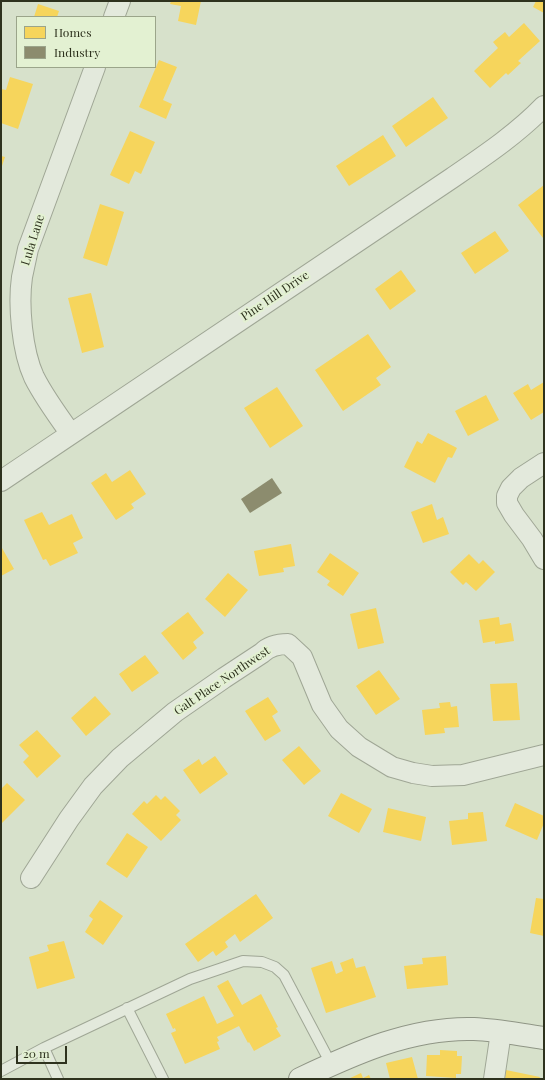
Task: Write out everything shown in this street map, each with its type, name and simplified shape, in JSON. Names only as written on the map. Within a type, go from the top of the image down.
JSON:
[{"type":"main road","points":[[300,1079],[331,1064],[380,1044],[410,1036],[474,1029],[544,1038]]},
{"type":"street","points":[[114,16],[120,1]]},
{"type":"street","name":"Lula Lane","points":[[71,434],[45,396],[34,376],[25,348],[21,316],[22,278],[28,250],[95,68]]},
{"type":"street","name":"Pine Hill Drive","points":[[1,481],[502,143],[544,106]]},
{"type":"street","points":[[544,463],[521,478],[511,488],[507,496],[507,503],[544,559]]},
{"type":"street","name":"Galt Place Northwest","points":[[31,878],[69,819],[93,786],[120,758],[175,712],[262,654],[266,649],[278,644],[288,644],[302,657],[322,705],[339,729],[359,747],[392,767],[413,773],[432,776],[463,775],[544,755]]},
{"type":"street","points":[[494,1079],[502,1032]]},
{"type":"lane","points":[[1,1071],[44,1048],[190,979],[243,961],[262,962],[275,967],[284,975],[331,1064]]},
{"type":"lane","points":[[127,1008],[163,1079]]},
{"type":"lane","points":[[44,1048],[58,1079]]},
{"type":"building: Homes","points":[[171,1],[201,1],[196,25],[178,21],[181,6],[170,4]]},
{"type":"building: Homes","points":[[536,1],[544,1],[544,13],[533,7]]},
{"type":"building: Homes","points":[[38,4],[59,11],[57,16],[34,16]]},
{"type":"building: Homes","points":[[524,23],[540,41],[518,61],[521,63],[508,75],[506,73],[490,88],[474,71],[498,48],[493,42],[505,32],[509,37]]},
{"type":"building: Homes","points":[[159,60],[177,67],[163,100],[172,104],[166,119],[139,107]]},
{"type":"building: Homes","points":[[10,77],[33,84],[18,129],[1,123],[1,89],[6,90]]},
{"type":"building: Homes","points":[[433,97],[448,118],[406,147],[392,126]]},
{"type":"building: Homes","points":[[130,131],[155,142],[141,174],[135,171],[129,184],[110,175]]},
{"type":"building: Homes","points":[[383,135],[396,156],[349,186],[336,166]]},
{"type":"building: Homes","points":[[1,156],[5,157],[1,169]]},
{"type":"building: Homes","points":[[544,185],[544,237],[543,238],[518,205]]},
{"type":"building: Homes","points":[[100,204],[124,212],[107,266],[83,258]]},
{"type":"building: Homes","points":[[495,231],[509,251],[475,274],[461,253]]},
{"type":"building: Homes","points":[[401,270],[416,291],[390,310],[375,289]]},
{"type":"building: Homes","points":[[91,293],[104,347],[82,353],[68,298]]},
{"type":"building: Homes","points":[[368,334],[391,367],[376,378],[381,385],[343,411],[315,370]]},
{"type":"building: Homes","points":[[544,382],[544,412],[531,420],[513,393],[528,384],[531,390]]},
{"type":"building: Homes","points":[[277,387],[303,426],[270,448],[244,408]]},
{"type":"building: Homes","points":[[486,395],[499,420],[468,436],[455,411]]},
{"type":"building: Homes","points":[[428,433],[457,448],[452,458],[448,457],[435,483],[404,467],[417,441],[422,444]]},
{"type":"building: Homes","points":[[130,470],[146,494],[131,504],[134,508],[116,520],[91,483],[106,473],[112,482]]},
{"type":"building: Homes","points":[[432,504],[437,520],[443,517],[449,534],[423,543],[411,512]]},
{"type":"building: Homes","points":[[42,512],[49,525],[72,514],[83,538],[73,543],[78,553],[50,566],[46,559],[43,560],[24,520]]},
{"type":"building: Homes","points":[[291,544],[295,566],[283,568],[284,572],[259,576],[254,551]]},
{"type":"building: Homes","points":[[1,548],[14,569],[1,576]]},
{"type":"building: Homes","points":[[330,553],[359,573],[343,596],[327,585],[330,581],[317,572]]},
{"type":"building: Homes","points":[[469,554],[479,564],[483,560],[495,572],[476,591],[466,582],[463,585],[450,572]]},
{"type":"building: Homes","points":[[228,573],[248,590],[225,617],[205,599]]},
{"type":"building: Homes","points":[[376,608],[384,643],[358,649],[350,614]]},
{"type":"building: Homes","points":[[188,612],[204,633],[193,642],[197,648],[183,660],[161,633]]},
{"type":"building: Homes","points":[[499,617],[500,625],[511,623],[514,641],[495,644],[495,641],[483,643],[479,620]]},
{"type":"building: Homes","points":[[145,655],[159,673],[132,692],[119,674]]},
{"type":"building: Homes","points":[[379,670],[400,699],[376,715],[356,686]]},
{"type":"building: Homes","points":[[517,683],[520,720],[493,721],[490,684]]},
{"type":"building: Homes","points":[[95,696],[111,714],[86,736],[71,718]]},
{"type":"building: Homes","points":[[268,697],[278,712],[272,716],[281,731],[265,741],[245,711]]},
{"type":"building: Homes","points":[[450,702],[451,707],[457,706],[459,727],[444,728],[445,733],[425,735],[422,710],[440,708],[439,703]]},
{"type":"building: Homes","points":[[37,730],[61,756],[37,778],[23,762],[29,756],[19,745]]},
{"type":"building: Homes","points":[[299,746],[321,771],[304,785],[282,760]]},
{"type":"building: Homes","points":[[215,756],[228,774],[200,794],[183,770],[199,759],[202,765]]},
{"type":"building: Homes","points":[[7,783],[25,800],[1,824],[1,789]]},
{"type":"building: Homes","points":[[341,793],[372,809],[359,833],[328,816]]},
{"type":"building: Homes","points":[[156,795],[161,800],[165,796],[180,811],[176,815],[181,820],[161,841],[132,814],[144,801],[147,804]]},
{"type":"building: Homes","points":[[515,803],[544,816],[544,823],[537,840],[505,826]]},
{"type":"building: Homes","points":[[388,808],[426,817],[421,841],[383,832]]},
{"type":"building: Homes","points":[[483,812],[487,841],[452,845],[449,821],[468,819],[468,813]]},
{"type":"building: Homes","points":[[127,833],[148,847],[127,878],[106,864]]},
{"type":"building: Homes","points":[[256,894],[273,918],[240,942],[235,934],[225,942],[228,947],[216,956],[213,951],[198,962],[185,944]]},
{"type":"building: Homes","points":[[536,898],[544,899],[544,936],[530,933]]},
{"type":"building: Homes","points":[[100,900],[123,916],[103,945],[85,932],[93,919],[89,916]]},
{"type":"building: Homes","points":[[64,941],[75,978],[37,989],[29,957],[49,951],[47,945]]},
{"type":"building: Homes","points":[[446,956],[448,985],[407,989],[404,966],[423,964],[422,958]]},
{"type":"building: Homes","points":[[353,958],[356,968],[365,966],[376,997],[326,1013],[311,968],[332,961],[336,974],[343,971],[340,963]]},
{"type":"building: Homes","points":[[228,980],[242,1005],[261,994],[281,1036],[254,1051],[239,1026],[217,1037],[219,1041],[217,1042],[220,1049],[185,1064],[171,1033],[176,1031],[175,1028],[173,1029],[166,1014],[204,996],[217,1024],[234,1016],[217,986]]},
{"type":"building: Homes","points":[[440,1050],[457,1051],[457,1056],[462,1056],[461,1074],[456,1074],[456,1078],[426,1076],[427,1055],[440,1055]]},
{"type":"building: Homes","points":[[412,1057],[418,1079],[390,1079],[386,1063]]},
{"type":"building: Homes","points":[[506,1070],[540,1077],[539,1079],[505,1079]]},
{"type":"building: Homes","points":[[361,1073],[363,1078],[369,1075],[371,1079],[348,1079]]},
{"type":"building: Industry","points":[[272,478],[282,493],[250,513],[241,499]]}]
